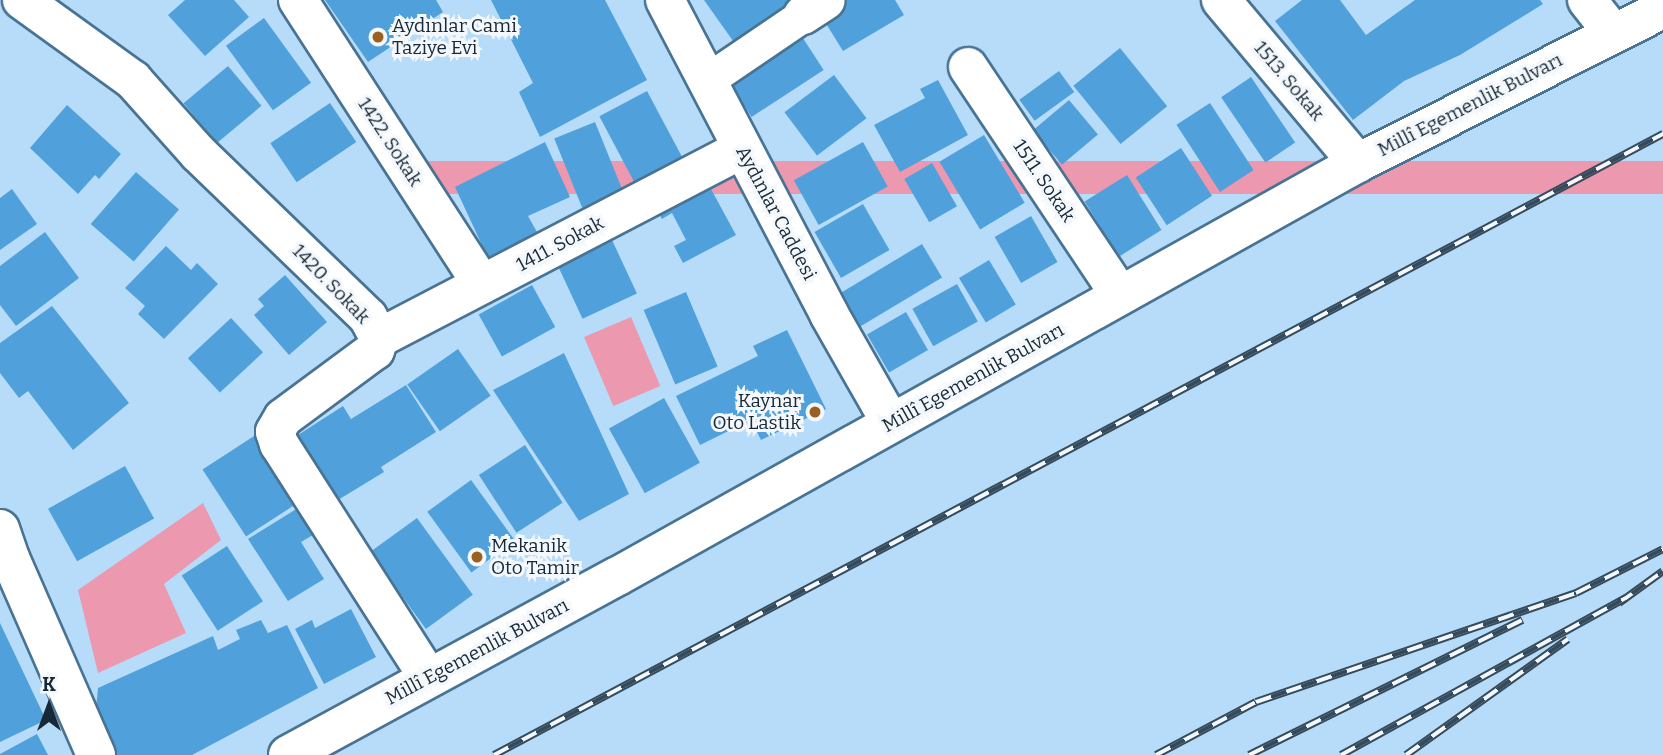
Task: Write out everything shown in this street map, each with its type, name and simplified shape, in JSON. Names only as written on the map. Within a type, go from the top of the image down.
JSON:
[{"type":"street","name":"1420. Sokak","points":[[22,0],[133,80],[198,153],[368,317],[379,338],[375,350],[283,418],[275,432],[279,444],[428,677]]},
{"type":"street","name":"1422. Sokak","points":[[298,0],[482,284]]},
{"type":"street","name":"Aydınlar Caddesi","points":[[665,0],[742,149],[891,423]]},
{"type":"street","name":"1513. Sokak","points":[[1221,0],[1358,163]]},
{"type":"street","points":[[1587,0],[1613,33]]},
{"type":"street","points":[[706,81],[814,8]]},
{"type":"street","name":"Millî Egemenlik Bulvarı","points":[[288,755],[1358,163],[1663,9]]},
{"type":"street","name":"1511. Sokak","points":[[968,67],[1120,295]]},
{"type":"street","name":"1411. Sokak","points":[[379,338],[742,149]]},
{"type":"street","points":[[0,529],[10,558],[96,755]]},
{"type":"shaded area","points":[[405,161],[1663,161],[1663,194],[405,194]]},
{"type":"shaded area","points":[[631,317],[660,386],[613,406],[584,337]]},
{"type":"shaded area","points":[[203,503],[221,540],[164,584],[186,633],[98,673],[78,590]]},
{"type":"building","points":[[185,0],[234,0],[249,17],[205,56],[168,15]]},
{"type":"building","name":"Aydınlar Cami Taziye Evi","points":[[325,0],[436,0],[443,12],[368,62]]},
{"type":"building","points":[[491,0],[605,0],[647,80],[540,137],[519,92],[533,83]]},
{"type":"building","points":[[704,0],[787,0],[794,9],[738,48]]},
{"type":"building","points":[[843,0],[895,0],[904,15],[843,51],[820,14]]},
{"type":"building","points":[[1302,0],[1340,0],[1366,35],[1415,0],[1540,0],[1543,4],[1460,55],[1404,81],[1353,120],[1275,21]]},
{"type":"building","points":[[264,18],[311,83],[273,110],[226,46]]},
{"type":"building","points":[[797,29],[824,70],[752,117],[725,76]]},
{"type":"building","points":[[1120,48],[1167,106],[1121,144],[1073,86]]},
{"type":"building","points":[[228,66],[261,106],[217,143],[184,103]]},
{"type":"building","points":[[1059,71],[1074,92],[1035,121],[1019,100]]},
{"type":"building","points":[[834,75],[866,118],[817,155],[784,112]]},
{"type":"building","points":[[1251,77],[1295,142],[1265,163],[1221,97]]},
{"type":"building","points":[[938,80],[968,135],[900,172],[874,125],[925,98],[920,89]]},
{"type":"building","points":[[647,91],[683,158],[635,183],[599,116]]},
{"type":"building","points":[[1069,100],[1098,134],[1062,165],[1033,130]]},
{"type":"building","points":[[330,103],[356,142],[297,182],[270,143]]},
{"type":"building","points":[[1210,103],[1254,170],[1220,192],[1176,125]]},
{"type":"building","points":[[67,105],[121,154],[99,179],[95,175],[78,194],[30,148]]},
{"type":"building","points":[[595,122],[625,195],[584,212],[554,138]]},
{"type":"building","points":[[984,135],[1025,203],[980,229],[939,162]]},
{"type":"building","points":[[545,142],[570,197],[528,216],[537,232],[488,258],[455,187]]},
{"type":"building","points":[[863,142],[888,187],[819,225],[794,180]]},
{"type":"building","points":[[1181,148],[1212,196],[1167,225],[1136,177]]},
{"type":"building","points":[[932,163],[957,206],[929,222],[904,179]]},
{"type":"building","points":[[136,172],[179,209],[134,261],[91,224]]},
{"type":"building","points":[[1127,175],[1161,230],[1119,257],[1085,201]]},
{"type":"building","points":[[705,178],[736,235],[683,263],[674,246],[686,240],[672,213],[662,219],[654,205]]},
{"type":"building","points":[[12,189],[37,224],[0,250],[0,198]]},
{"type":"building","points":[[863,204],[890,250],[841,278],[815,232]]},
{"type":"building","points":[[1031,216],[1058,262],[1021,283],[995,237]]},
{"type":"building","points":[[45,232],[79,278],[16,326],[0,305],[0,266]]},
{"type":"building","points":[[612,240],[637,293],[583,319],[558,265]]},
{"type":"building","points":[[922,244],[942,277],[861,326],[841,293]]},
{"type":"building","points":[[166,246],[191,270],[197,263],[218,284],[164,339],[138,314],[145,306],[125,288]]},
{"type":"building","points":[[989,260],[1016,305],[986,323],[959,278]]},
{"type":"building","points":[[285,275],[327,322],[289,355],[254,315],[264,306],[258,299]]},
{"type":"building","points":[[957,284],[978,322],[933,346],[912,309]]},
{"type":"building","points":[[532,285],[555,327],[502,357],[479,315]]},
{"type":"building","points":[[686,292],[718,367],[675,385],[644,310]]},
{"type":"building","points":[[52,306],[129,403],[73,450],[28,391],[19,398],[0,373],[0,343]]},
{"type":"building","points":[[906,312],[928,350],[889,373],[867,334]]},
{"type":"building","points":[[231,318],[263,352],[220,393],[188,358]]},
{"type":"building","points":[[787,330],[826,409],[761,440],[751,420],[700,445],[676,396],[758,356],[753,346]]},
{"type":"building","points":[[458,349],[491,396],[440,431],[407,385]]},
{"type":"building","points":[[564,353],[629,494],[579,521],[493,390]]},
{"type":"building","points":[[406,385],[436,432],[381,467],[384,472],[338,500],[298,435],[343,406],[351,419]]},
{"type":"building","points":[[664,398],[700,463],[645,493],[609,429]]},
{"type":"building","points":[[257,434],[301,501],[246,536],[202,469]]},
{"type":"building","points":[[525,445],[563,503],[516,533],[479,475]]},
{"type":"building","points":[[125,466],[154,518],[77,561],[48,509]]},
{"type":"building","points":[[471,480],[515,541],[471,572],[427,512]]},
{"type":"building","points":[[306,503],[323,529],[301,542],[324,579],[288,601],[248,539]]},
{"type":"building","points":[[417,518],[473,595],[426,629],[370,552]]},
{"type":"building","points":[[227,546],[263,601],[218,631],[182,575]]},
{"type":"building","points":[[351,609],[376,657],[324,684],[295,629],[312,620],[315,628]]},
{"type":"building","points":[[261,620],[268,633],[287,625],[318,688],[192,755],[115,755],[110,736],[103,728],[96,708],[98,688],[213,636],[218,650],[240,639],[236,630]]},
{"type":"building","points":[[0,623],[46,720],[0,742]]},
{"type":"building","points":[[37,734],[48,755],[0,755],[0,754]]},
{"type":"railway","points":[[494,755],[1663,134]]},
{"type":"railway","points":[[1156,755],[1256,702],[1576,593],[1663,549]]},
{"type":"railway","points":[[1619,603],[1663,571]]},
{"type":"railway","points":[[1341,755],[1625,598]]},
{"type":"railway","points":[[1249,755],[1522,620]]},
{"type":"railway","points":[[1406,755],[1568,639]]},
{"type":"place","name":"Aydınlar Cami Taziye Evi","points":[[378,37]]},
{"type":"place","name":"Kaynar Oto Lastik","points":[[815,412]]},
{"type":"place","name":"Mekanik Oto Tamir","points":[[477,557]]}]
